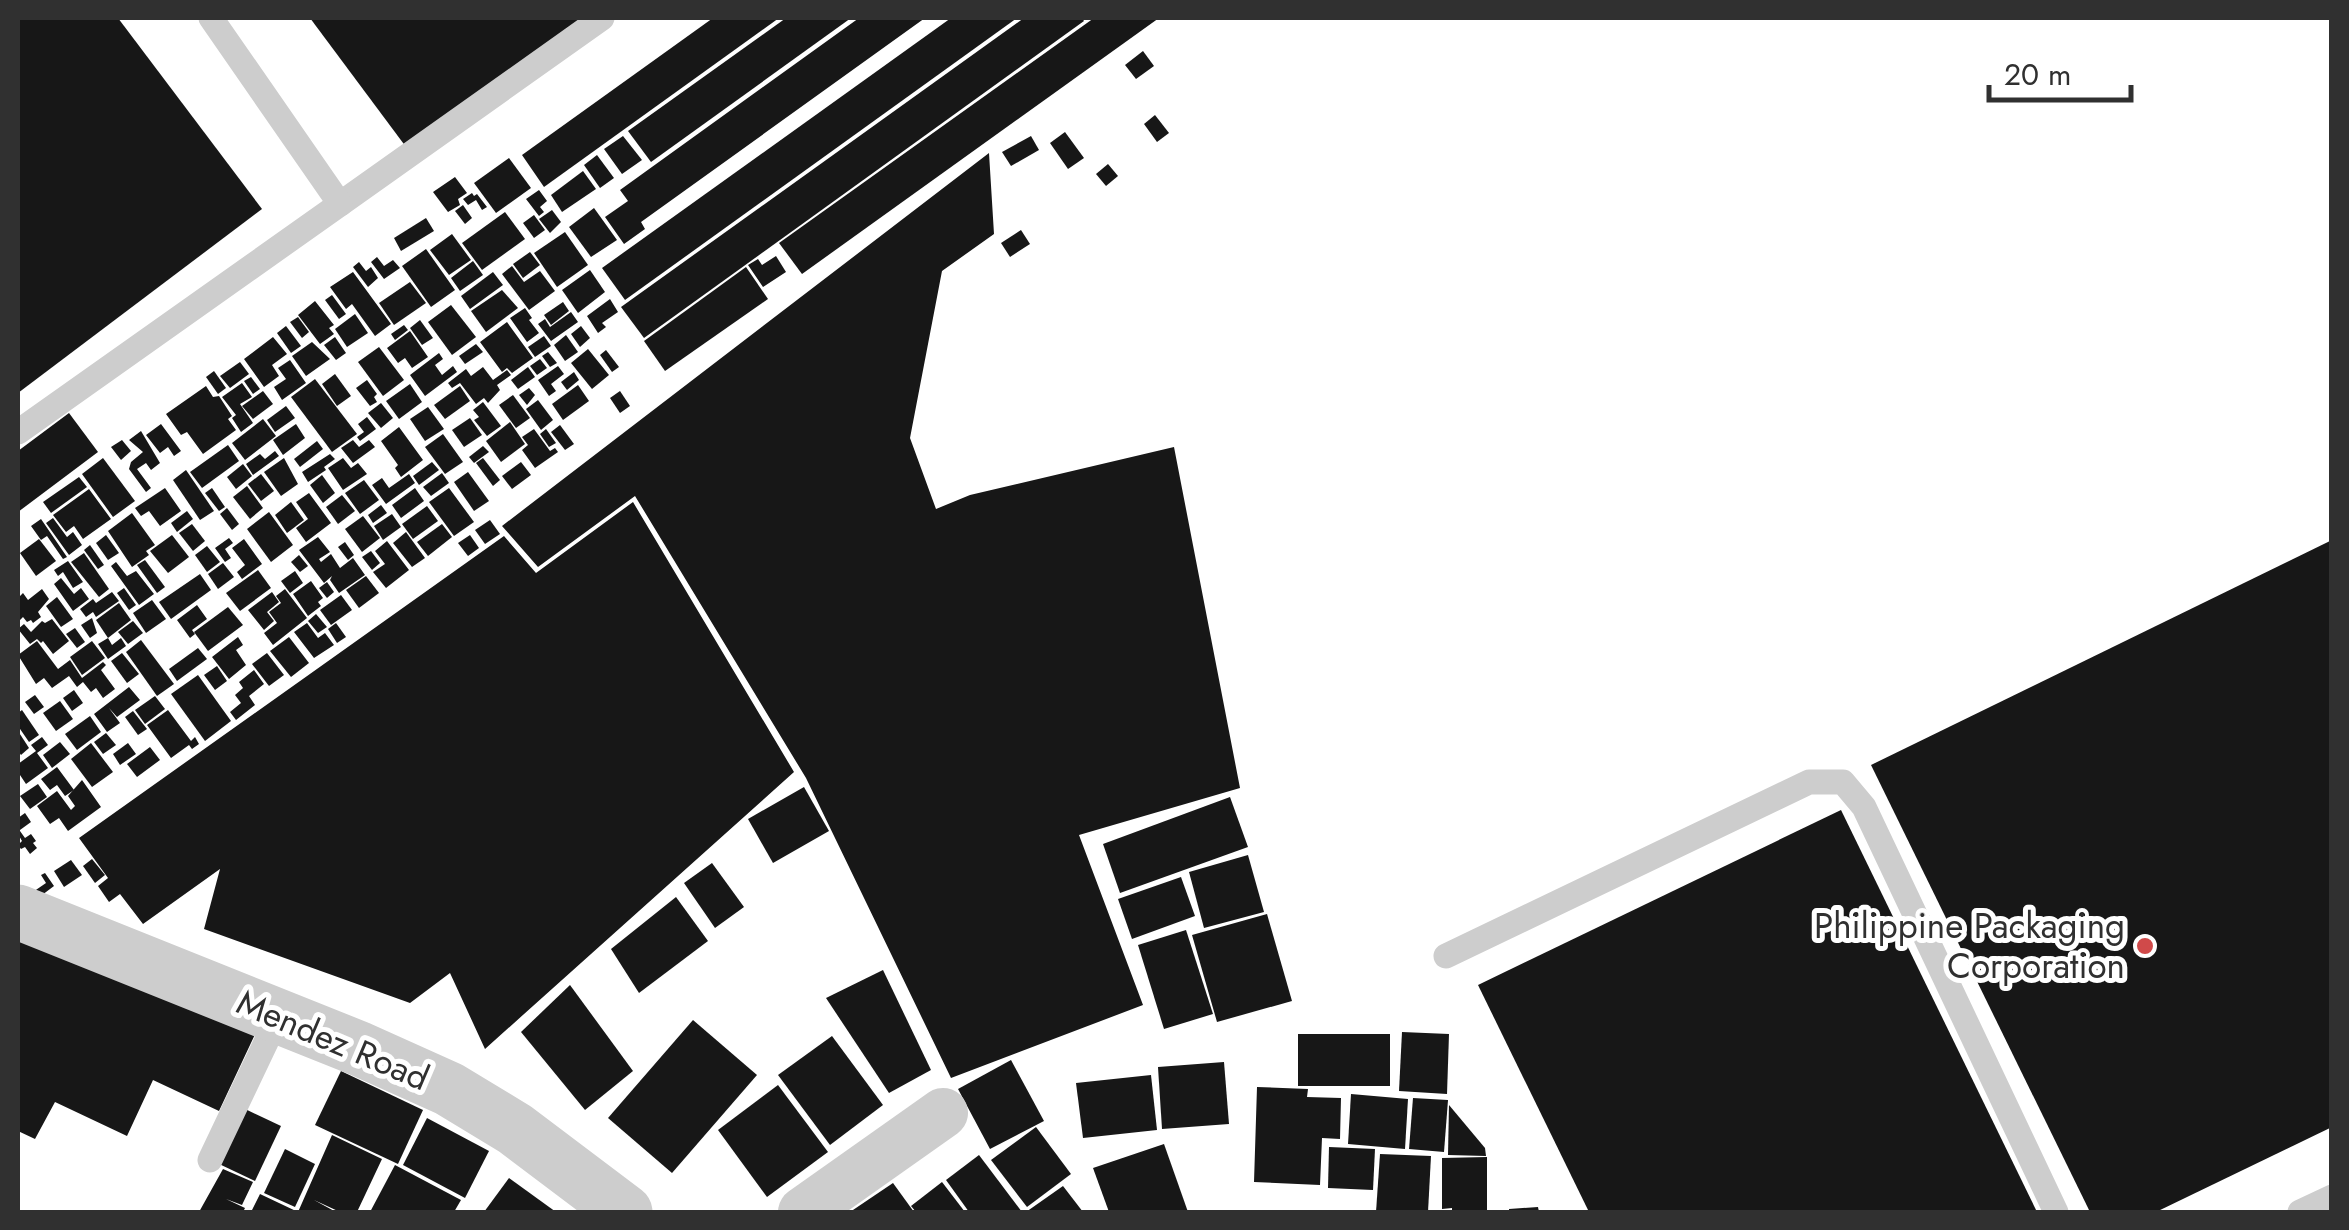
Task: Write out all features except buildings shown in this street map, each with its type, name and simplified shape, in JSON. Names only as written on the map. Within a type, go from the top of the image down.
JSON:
[{"type":"street","name":"Mendez Road","points":[[18,912],[360,1048],[449,1089],[515,1129],[625,1212]]},
{"type":"street","points":[[803,1212],[942,1113]]},
{"type":"lane","points":[[211,18],[340,204]]},
{"type":"lane","points":[[18,432],[602,18]]},
{"type":"lane","points":[[1446,956],[1809,782],[1844,782],[1864,807],[2056,1212]]},
{"type":"lane","points":[[210,1160],[278,1016]]},
{"type":"lane","points":[[2300,1212],[2332,1197]]},
{"type":"place","name":"Philippine Packaging Corporation","points":[[2145,946]]}]
